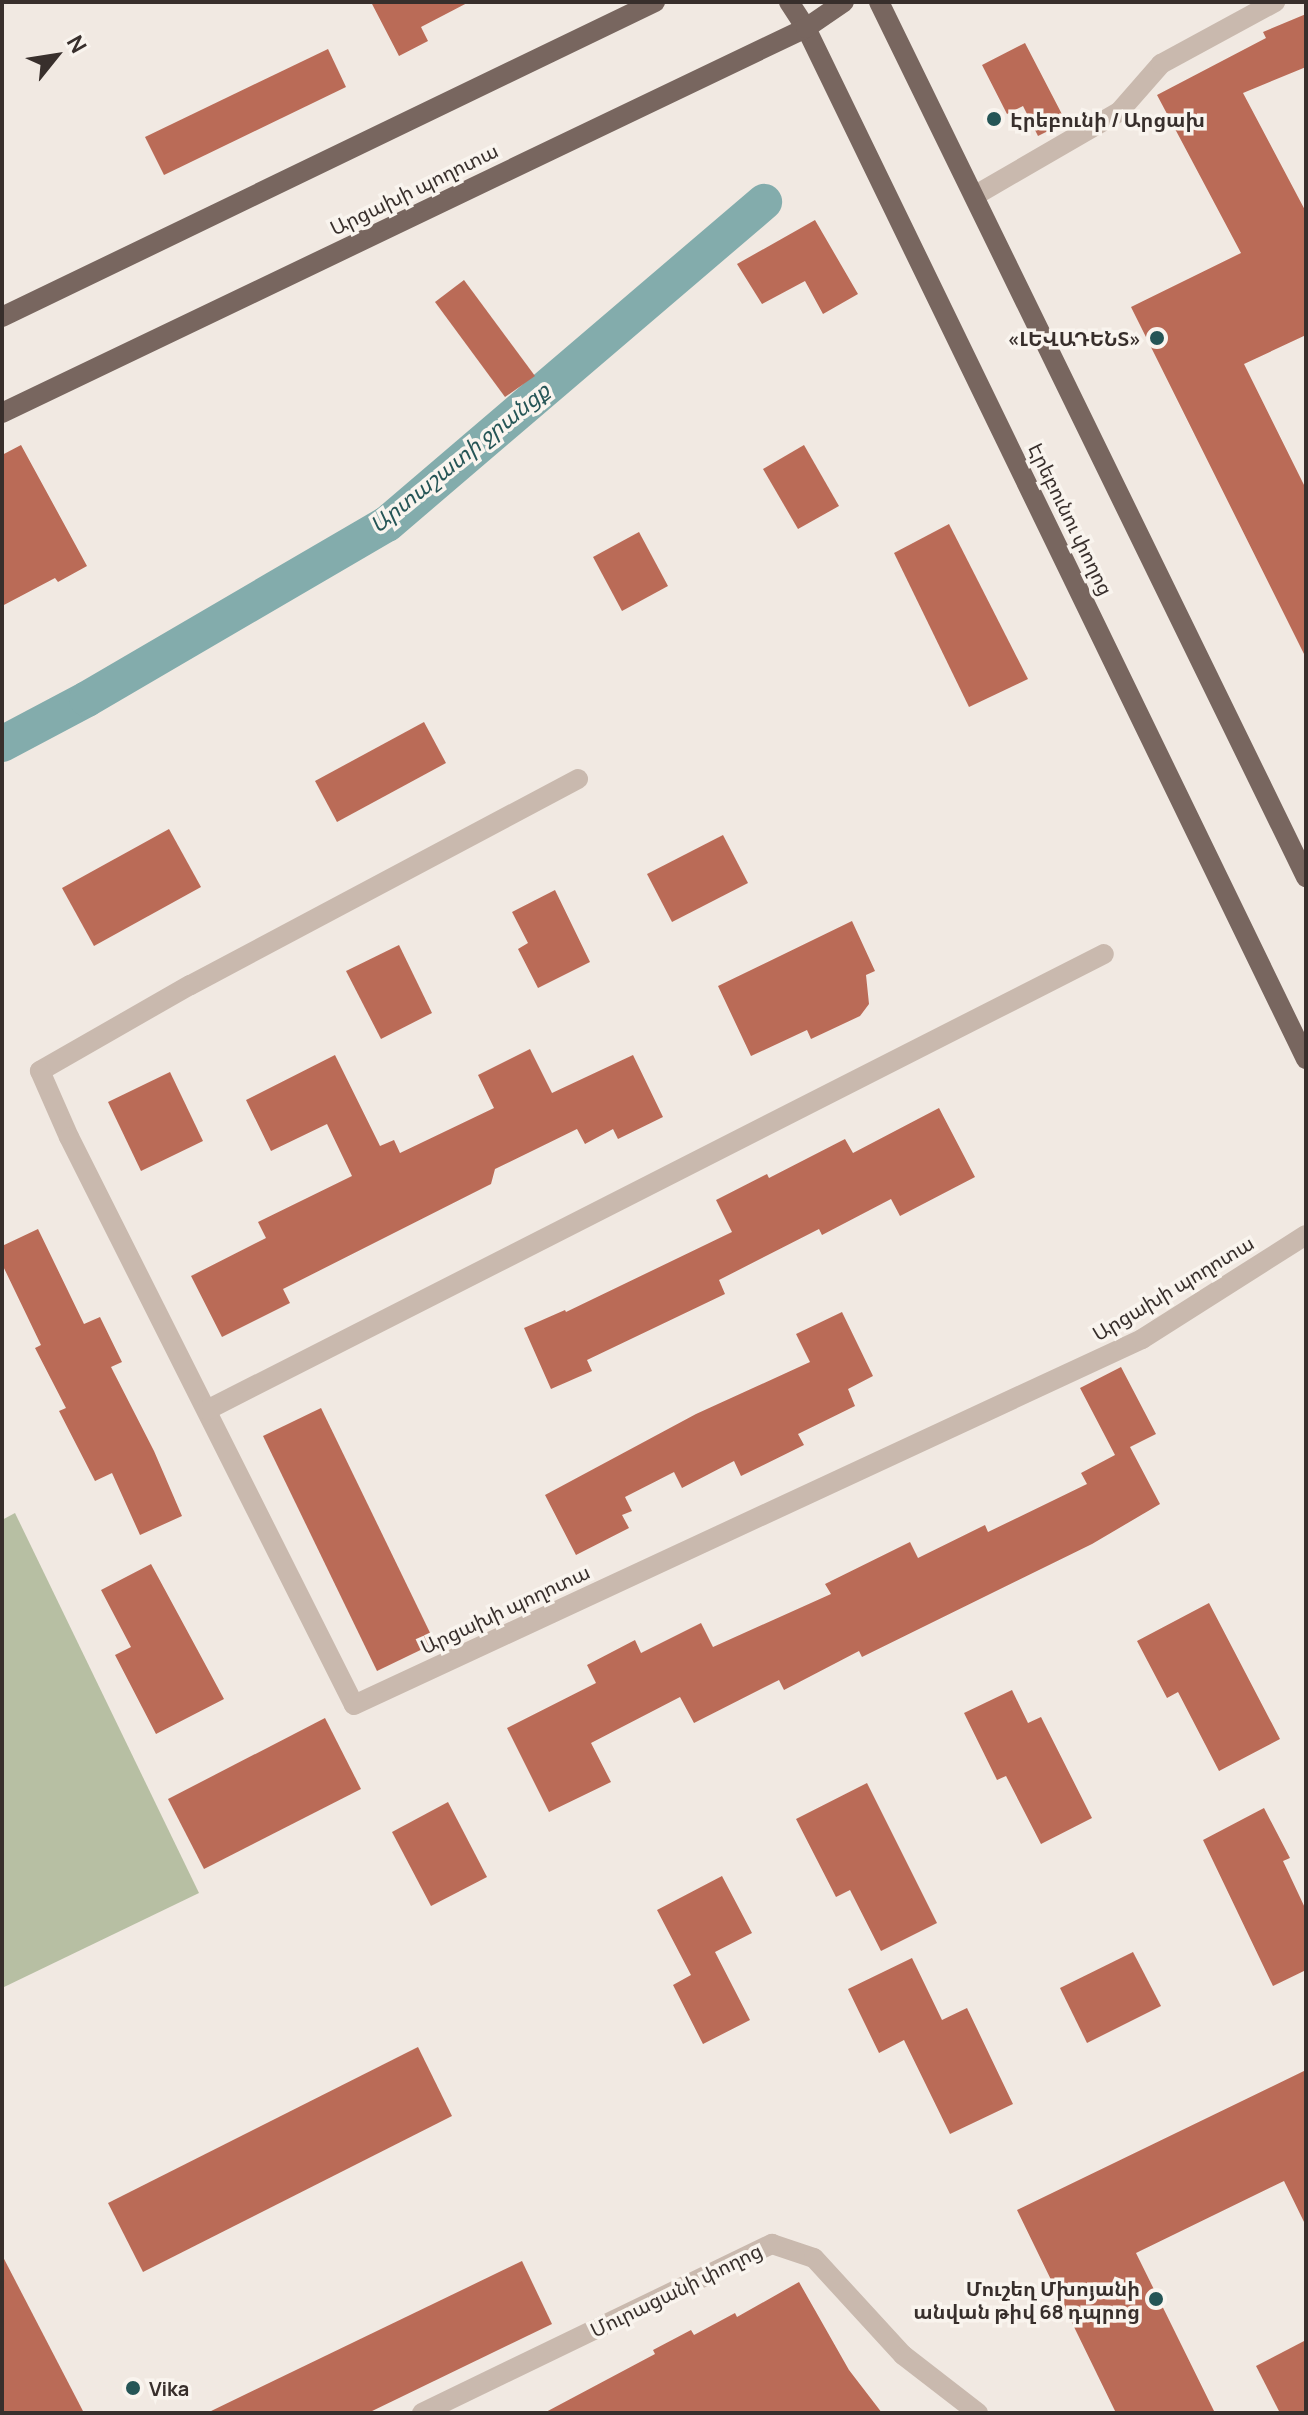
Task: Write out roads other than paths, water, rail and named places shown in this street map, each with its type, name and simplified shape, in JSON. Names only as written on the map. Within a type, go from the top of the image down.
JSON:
[{"type":"main road","points":[[2,317],[655,2]]},
{"type":"main road","name":"Էրեբունու փողոց","points":[[789,2],[806,28],[1306,1059]]},
{"type":"main road","name":"Արցախի պողոտա","points":[[2,413],[806,28],[844,2]]},
{"type":"main road","points":[[879,2],[1306,877]]},
{"type":"street","points":[[974,196],[1119,112],[1161,64],[1275,2]]},
{"type":"street","name":"Արցախի պողոտա","points":[[578,779],[190,985],[40,1071],[69,1137],[354,1705],[1142,1339],[1306,1235]]},
{"type":"street","points":[[207,1410],[1104,954]]},
{"type":"street","name":"Մուրացանի փողոց","points":[[422,2413],[772,2244],[814,2258],[903,2355],[978,2413]]},
{"type":"waterway","name":"Արտաշատի ջրանցք","points":[[2,744],[87,699],[387,524],[764,202]]},
{"type":"place","name":"Էրեբունի / Արցախ","points":[[994,119]]},
{"type":"place","name":"«ԼԵՎԱԴԵՆՏ»","points":[[1157,338]]},
{"type":"place","name":"Մուշեղ Մխոյանի անվան թիվ 68 դպրոց","points":[[1156,2299]]},
{"type":"place","name":"Vika","points":[[133,2388]]}]
